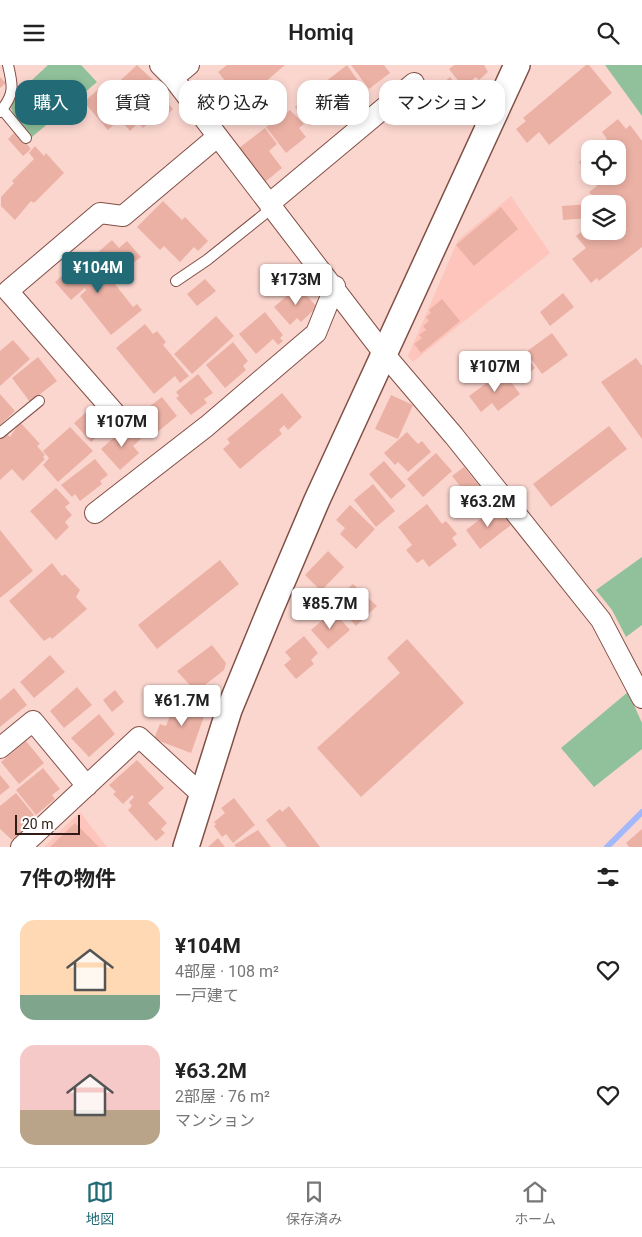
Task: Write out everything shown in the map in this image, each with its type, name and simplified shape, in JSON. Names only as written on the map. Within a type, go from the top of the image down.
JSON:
[{"type":"street","points":[[189,65],[167,71],[335,286],[385,355],[454,436],[602,620],[642,698]]},
{"type":"street","points":[[186,847],[228,710],[270,608],[317,500],[517,65]]},
{"type":"street","points":[[271,206],[379,113]]},
{"type":"street","points":[[121,421],[8,291],[100,213],[123,216],[217,137]]},
{"type":"street","points":[[95,513],[207,426],[316,333],[335,286]]},
{"type":"street","points":[[0,748],[33,721],[87,786]]},
{"type":"street","points":[[21,847],[139,737],[183,775],[201,794]]},
{"type":"lane","points":[[8,65],[13,86],[9,99],[1,110],[26,138]]},
{"type":"lane","points":[[176,281],[207,260],[271,206]]},
{"type":"lane","points":[[0,433],[39,401]]},
{"type":"shaded area","points":[[511,196],[550,253],[413,362],[408,356],[458,240]]},
{"type":"shaded area","points":[[80,812],[107,847],[44,847]]},
{"type":"green space","points":[[48,65],[81,65],[97,82],[87,90],[87,80],[32,80]]},
{"type":"green space","points":[[605,65],[642,65],[642,116]]},
{"type":"green space","points":[[15,99],[15,117],[11,108]]},
{"type":"green space","points":[[22,125],[46,125],[32,137]]},
{"type":"green space","points":[[642,557],[642,625],[626,637],[612,610],[596,590]]},
{"type":"green space","points":[[628,692],[642,723],[642,749],[594,787],[561,748]]},
{"type":"building","points":[[137,65],[153,80],[121,80]]},
{"type":"building","points":[[227,65],[285,65],[267,80],[224,80],[218,72]]},
{"type":"building","points":[[347,65],[358,80],[328,80]]},
{"type":"building","points":[[351,65],[384,65],[390,73],[369,89],[369,80],[362,80]]},
{"type":"building","points":[[454,65],[484,65],[488,72],[479,80],[476,77],[472,80],[458,80],[449,69]]},
{"type":"building","points":[[586,65],[589,65],[612,93],[549,145],[539,132],[527,143],[516,129],[526,121],[523,118]]},
{"type":"building","points":[[0,77],[6,83],[0,88]]},
{"type":"building","points":[[97,90],[97,117],[87,106],[87,99]]},
{"type":"building","points":[[169,104],[173,109],[169,113]]},
{"type":"building","points":[[290,110],[297,117],[297,125],[303,125],[299,128],[306,137],[286,153],[266,127],[269,125],[287,125],[287,112]]},
{"type":"building","points":[[618,119],[626,129],[630,125],[642,141],[642,247],[599,281],[597,278],[591,283],[572,259],[586,248],[576,236],[581,232],[581,240],[626,240],[626,195],[592,195],[589,192],[596,185],[626,185],[626,140],[606,140],[607,139],[602,132]]},
{"type":"building","points":[[104,125],[113,125],[108,130]]},
{"type":"building","points":[[125,125],[136,125],[130,131]]},
{"type":"building","points":[[265,128],[277,144],[269,151],[282,168],[265,182],[239,148]]},
{"type":"building","points":[[16,131],[31,149],[23,156],[8,139]]},
{"type":"building","points":[[35,146],[44,156],[46,153],[64,173],[34,203],[31,201],[15,220],[1,206],[1,197],[14,183],[12,181],[34,159],[29,153]]},
{"type":"building","points":[[163,201],[182,220],[185,217],[208,241],[198,251],[194,247],[180,262],[164,246],[160,250],[137,227]]},
{"type":"building","points":[[581,205],[581,219],[563,220],[562,206]]},
{"type":"building","points":[[501,207],[518,229],[474,266],[456,245]]},
{"type":"building","points":[[112,240],[119,248],[127,241],[141,257],[115,276],[96,254]]},
{"type":"building","points":[[87,254],[104,275],[95,283],[107,274],[133,307],[137,304],[142,310],[111,335],[80,296],[86,290],[85,288],[71,300],[55,282]]},
{"type":"building","points":[[205,279],[216,291],[197,306],[187,294]]},
{"type":"building","points":[[298,286],[317,307],[301,322],[297,318],[290,325],[274,307]]},
{"type":"building","points":[[563,293],[574,307],[550,326],[540,312]]},
{"type":"building","points":[[442,299],[460,321],[421,353],[414,344],[422,338],[419,335],[426,330],[423,326],[429,321],[426,317],[431,313],[429,310]]},
{"type":"building","points":[[265,312],[283,335],[280,338],[283,341],[278,345],[273,339],[256,354],[239,334]]},
{"type":"building","points":[[216,316],[234,336],[192,374],[174,354]]},
{"type":"building","points":[[145,324],[153,334],[157,331],[166,342],[163,345],[189,376],[180,383],[175,376],[154,394],[116,348]]},
{"type":"building","points":[[552,333],[568,355],[542,374],[526,352]]},
{"type":"building","points":[[13,340],[30,359],[0,386],[0,351]]},
{"type":"building","points":[[233,342],[248,361],[243,366],[246,370],[225,388],[206,365]]},
{"type":"building","points":[[525,355],[535,368],[518,382],[508,369]]},
{"type":"building","points":[[38,357],[57,381],[30,402],[12,378]]},
{"type":"building","points":[[636,358],[642,366],[642,439],[601,382]]},
{"type":"building","points":[[503,371],[520,394],[498,411],[492,403],[481,412],[469,396]]},
{"type":"building","points":[[198,374],[213,393],[204,399],[207,403],[191,415],[176,398],[179,396],[176,392]]},
{"type":"building","points":[[282,393],[302,417],[288,430],[284,425],[279,430],[282,434],[240,469],[223,449],[230,443],[227,439]]},
{"type":"building","points":[[0,394],[15,411],[0,425]]},
{"type":"building","points":[[391,395],[413,405],[398,439],[375,429]]},
{"type":"building","points":[[162,397],[177,416],[150,438],[134,418]]},
{"type":"building","points":[[91,408],[108,427],[91,442],[74,423]]},
{"type":"building","points":[[20,422],[40,444],[37,446],[45,455],[43,457],[45,459],[23,481],[12,469],[0,480],[0,438],[6,433],[10,437]]},
{"type":"building","points":[[128,425],[141,439],[133,446],[139,453],[120,470],[101,449]]},
{"type":"building","points":[[609,426],[627,449],[551,507],[533,484]]},
{"type":"building","points":[[70,427],[93,451],[58,482],[43,465],[49,458],[43,451]]},
{"type":"building","points":[[407,432],[418,444],[422,441],[431,452],[408,472],[398,462],[395,465],[384,453]]},
{"type":"building","points":[[436,453],[452,471],[423,497],[407,479]]},
{"type":"building","points":[[95,459],[108,475],[100,481],[102,484],[80,501],[75,494],[72,497],[61,485]]},
{"type":"building","points":[[384,461],[406,486],[391,499],[369,474]]},
{"type":"building","points":[[464,467],[480,487],[468,496],[452,476]]},
{"type":"building","points":[[373,484],[395,511],[376,527],[354,500]]},
{"type":"building","points":[[56,488],[70,503],[65,507],[72,515],[65,522],[69,527],[56,540],[30,511]]},
{"type":"building","points":[[427,504],[442,524],[446,521],[457,534],[452,538],[457,545],[429,567],[423,559],[417,563],[406,550],[412,545],[398,527]]},
{"type":"building","points":[[350,505],[375,529],[356,549],[340,534],[345,528],[336,520]]},
{"type":"building","points":[[496,507],[511,525],[480,549],[466,530]]},
{"type":"building","points":[[0,530],[33,571],[0,598]]},
{"type":"building","points":[[328,551],[344,567],[321,591],[305,575]]},
{"type":"building","points":[[220,560],[239,584],[157,649],[138,625]]},
{"type":"building","points":[[52,563],[62,576],[65,574],[80,590],[76,597],[87,609],[52,639],[50,637],[44,641],[9,601]]},
{"type":"building","points":[[353,584],[377,606],[356,626],[344,613],[347,610],[336,599]]},
{"type":"building","points":[[333,611],[350,630],[328,649],[311,630]]},
{"type":"building","points":[[304,636],[318,653],[311,660],[314,664],[296,679],[284,665],[291,659],[285,652]]},
{"type":"building","points":[[407,639],[464,703],[361,797],[317,748],[400,673],[387,658]]},
{"type":"building","points":[[212,645],[226,663],[224,670],[196,692],[177,671]]},
{"type":"building","points":[[50,655],[65,672],[34,698],[20,682]]},
{"type":"building","points":[[77,687],[92,705],[64,728],[50,711]]},
{"type":"building","points":[[14,688],[27,705],[0,727],[0,700]]},
{"type":"building","points":[[115,690],[124,702],[112,712],[103,700]]},
{"type":"building","points":[[176,699],[206,711],[191,753],[154,739],[160,724],[166,726]]},
{"type":"building","points":[[99,714],[115,734],[89,757],[71,738]]},
{"type":"building","points":[[26,741],[44,763],[19,784],[1,762]]},
{"type":"building","points":[[137,760],[164,788],[148,803],[167,823],[161,829],[165,833],[156,841],[128,810],[132,806],[129,802],[134,797],[132,795],[123,804],[113,794],[116,792],[109,785]]},
{"type":"building","points":[[43,768],[60,789],[52,795],[55,799],[36,815],[16,790]]},
{"type":"building","points":[[0,775],[10,787],[0,795]]},
{"type":"building","points":[[16,793],[34,815],[22,825],[25,828],[12,840],[0,829],[0,806]]},
{"type":"building","points":[[234,798],[255,825],[233,843],[226,834],[222,837],[214,826],[216,824],[214,822],[225,813],[221,808]]},
{"type":"building","points":[[289,806],[320,847],[287,847],[266,820],[280,809],[282,812]]},
{"type":"building","points":[[75,823],[99,847],[50,847]]},
{"type":"building","points":[[642,829],[642,847],[629,847],[626,843]]},
{"type":"building","points":[[258,830],[271,847],[236,847],[234,845]]},
{"type":"building","points":[[218,838],[225,847],[208,847]]},
{"type":"waterway","points":[[607,847],[642,812]]}]
